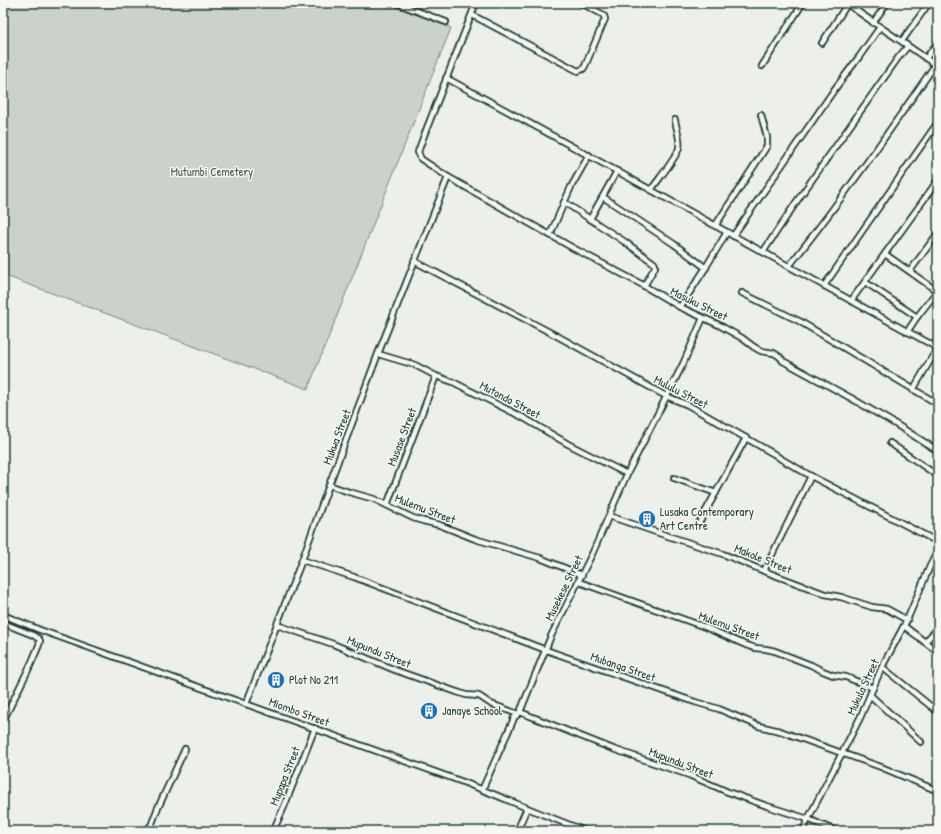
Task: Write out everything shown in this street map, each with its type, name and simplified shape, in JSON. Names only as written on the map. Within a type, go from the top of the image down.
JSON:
[{"type":"street","points":[[396,3],[408,5],[446,22]]},
{"type":"street","name":"Masuku Street","points":[[476,3],[418,152],[421,159],[448,177],[680,307],[719,325],[761,351],[774,353],[783,361],[898,425],[938,451]]},
{"type":"street","points":[[472,15],[578,70],[583,69],[585,66],[604,19],[602,14],[581,3]]},
{"type":"street","points":[[762,66],[803,3]]},
{"type":"street","points":[[789,266],[817,231],[936,66],[902,41],[873,23],[847,3],[822,43]]},
{"type":"street","points":[[873,23],[887,3]]},
{"type":"street","points":[[902,41],[929,3]]},
{"type":"street","points":[[732,236],[880,27]]},
{"type":"street","points":[[926,58],[938,42]]},
{"type":"street","points":[[763,252],[797,201],[908,46]]},
{"type":"street","points":[[446,78],[589,155],[732,236],[907,332],[938,347],[913,390]]},
{"type":"street","points":[[715,226],[767,146],[767,137],[761,115]]},
{"type":"street","points":[[651,190],[679,148],[674,120]]},
{"type":"street","points":[[824,286],[938,122]]},
{"type":"street","points":[[550,235],[571,187],[589,155]]},
{"type":"street","points":[[590,219],[617,171]]},
{"type":"street","name":"Mukwa Street","points":[[246,704],[302,560],[378,354],[448,177]]},
{"type":"street","points":[[851,301],[938,180]]},
{"type":"street","points":[[603,197],[674,244],[706,268]]},
{"type":"street","points":[[564,202],[626,242],[654,263],[655,267],[644,286]]},
{"type":"street","points":[[680,307],[706,268],[727,232]]},
{"type":"street","points":[[910,271],[938,233]]},
{"type":"street","points":[[885,254],[937,291],[907,332]]},
{"type":"street","name":"Mululu Street","points":[[414,261],[559,337],[666,396],[688,405],[811,476],[938,542]]},
{"type":"street","points":[[864,282],[917,317]]},
{"type":"street","points":[[742,293],[799,321],[938,404]]},
{"type":"street","name":"Musekese Street","points":[[482,790],[512,722],[519,713],[551,636],[579,582],[610,516],[612,507],[627,474],[683,364],[703,318]]},
{"type":"street","name":"Mutondo Street","points":[[378,354],[415,365],[436,376],[453,382],[518,415],[568,444],[627,474]]},
{"type":"street","name":"Musase Street","points":[[387,505],[436,376]]},
{"type":"street","points":[[698,525],[746,438]]},
{"type":"street","points":[[890,442],[938,476]]},
{"type":"street","points":[[764,571],[811,476]]},
{"type":"street","points":[[674,478],[716,493]]},
{"type":"street","name":"Mulemu Street","points":[[329,485],[353,494],[374,499],[418,520],[440,525],[476,539],[540,558],[582,575]]},
{"type":"street","name":"Makole Street","points":[[610,516],[723,554],[825,594],[841,597],[872,607],[886,609],[907,620]]},
{"type":"street","name":"Mukula Street","points":[[803,831],[860,718],[882,667],[907,620],[938,550]]},
{"type":"street","name":"Mubanga Street","points":[[302,560],[354,577],[546,650],[694,702],[719,709],[759,726],[780,730],[881,767],[938,791]]},
{"type":"street","name":"Mulemu Street","points":[[579,582],[705,627],[746,645],[775,652],[828,673],[846,677],[873,688]]},
{"type":"street","name":"Miombo Street","points":[[3,615],[40,630],[315,728],[482,790],[586,831]]},
{"type":"street","points":[[3,624],[33,635],[40,640],[40,645],[3,721]]},
{"type":"street","name":"Mupundu Street","points":[[277,625],[333,644],[395,670],[454,691],[466,695],[479,696],[491,704],[688,775],[728,792],[808,819],[836,831]]},
{"type":"street","points":[[904,626],[938,652]]},
{"type":"street","points":[[925,642],[938,628]]},
{"type":"street","points":[[882,667],[937,710]]},
{"type":"street","points":[[870,695],[921,742]]},
{"type":"street","name":"Mupapa Street","points":[[273,831],[315,728]]},
{"type":"street","points":[[144,831],[152,828],[157,810],[185,749]]},
{"type":"street","points":[[517,831],[527,808]]},
{"type":"green space","name":"Mutumbi Cemetery","points":[[3,3],[386,3],[451,28],[308,389],[3,275]]},
{"type":"place","name":"Lusaka Contemporary Art Centre","points":[[647,519]]},
{"type":"place","name":"Plot No 211","points":[[276,680]]},
{"type":"place","name":"Janaye School","points":[[429,711]]}]
